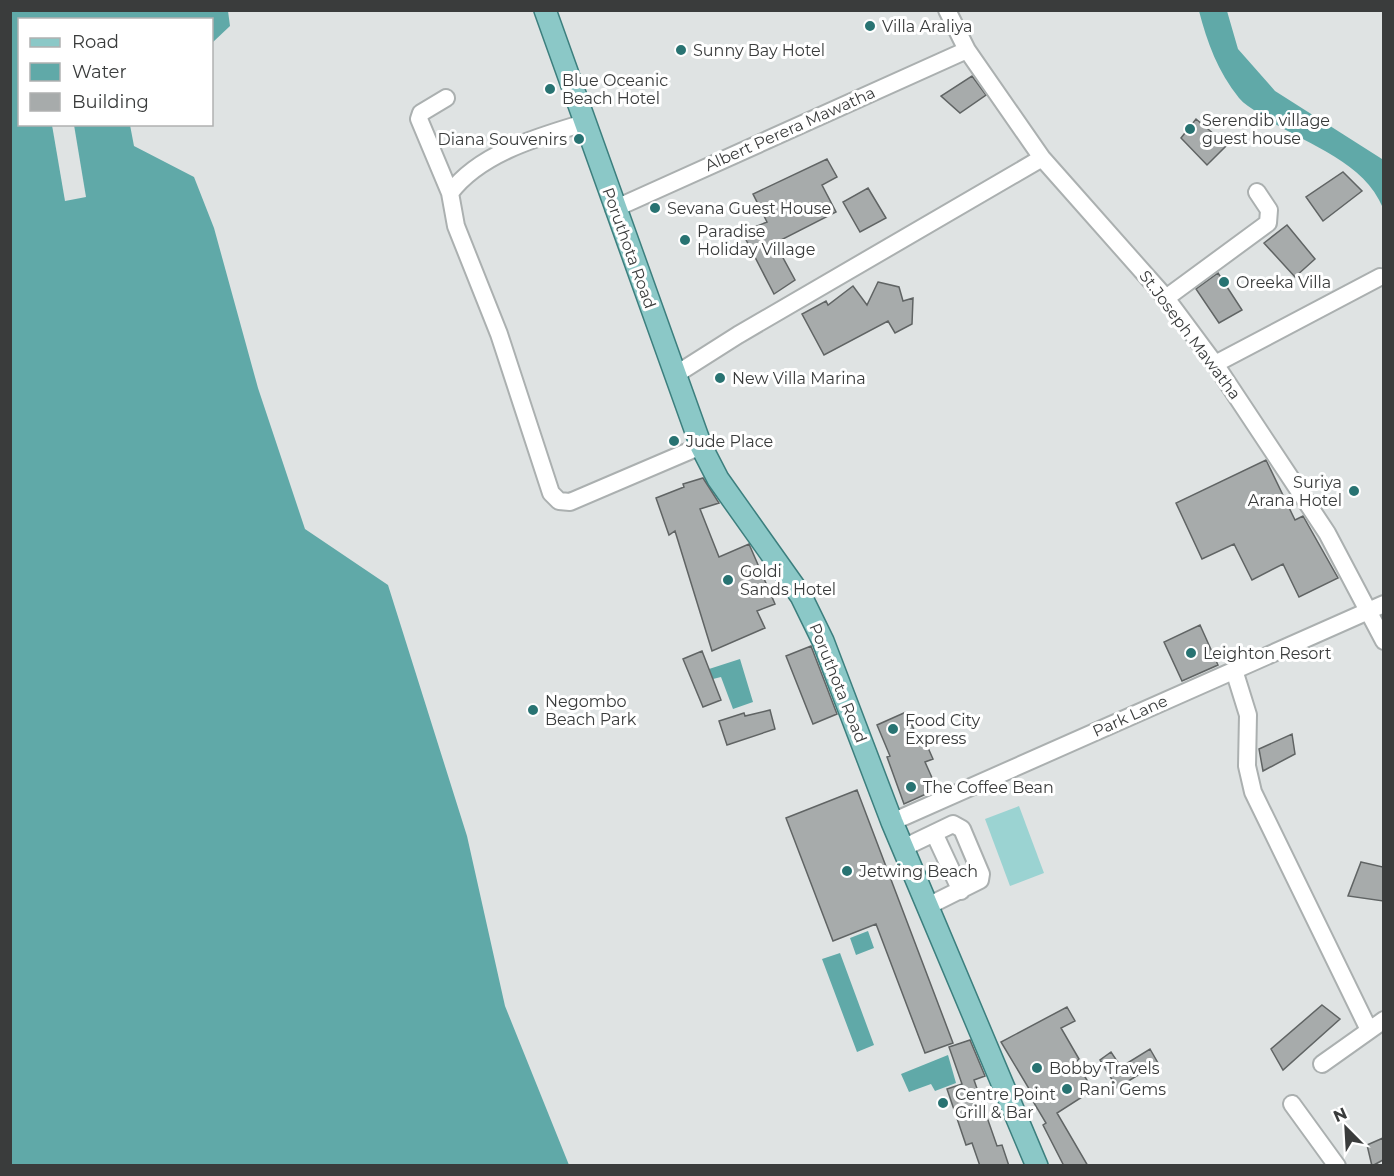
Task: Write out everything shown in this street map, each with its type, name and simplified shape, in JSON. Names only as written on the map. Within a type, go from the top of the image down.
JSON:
[{"type":"main road","name":"Poruthota Road","points":[[545,10],[614,209],[701,446],[718,478],[801,596],[823,640],[892,822],[1037,1166]]},
{"type":"street","name":"St.Joseph Mawatha","points":[[946,10],[967,50],[1042,158],[1166,298],[1215,364],[1376,607],[1383,641]]},
{"type":"street","name":"Albert Perera Mawatha","points":[[614,209],[967,50]]},
{"type":"street","points":[[446,98],[421,113],[419,119],[450,193],[456,226],[499,334],[550,493],[559,501],[570,502],[701,446]]},
{"type":"street","points":[[450,193],[463,176],[525,141],[584,123]]},
{"type":"street","points":[[675,375],[1042,158]]},
{"type":"street","points":[[1166,298],[1268,223],[1269,210],[1257,192]]},
{"type":"street","points":[[1215,364],[1380,277]]},
{"type":"street","name":"Park Lane","points":[[892,822],[1376,607]]},
{"type":"street","points":[[1234,670],[1248,715],[1247,766],[1253,792],[1369,1030]]},
{"type":"street","points":[[903,848],[952,824],[962,829],[981,874],[975,884],[928,906]]},
{"type":"street","points":[[934,832],[961,891]]},
{"type":"street","points":[[1322,1064],[1383,1020]]},
{"type":"street","points":[[1292,1104],[1337,1166]]},
{"type":"shaded area","points":[[1019,806],[1044,873],[1010,886],[985,819]]},
{"type":"water","points":[[10,11],[228,11],[230,26],[213,42],[213,18],[18,18],[18,126],[130,126],[134,146],[194,177],[214,228],[258,388],[305,529],[388,585],[467,836],[505,1006],[569,1165],[11,1165]]},
{"type":"water","points":[[1199,11],[1227,11],[1238,49],[1275,91],[1382,159],[1383,208],[1373,191],[1345,163],[1274,123],[1241,100],[1219,67]]},
{"type":"water","points":[[740,659],[753,702],[733,709],[721,677],[713,679],[709,669]]},
{"type":"water","points":[[868,931],[874,948],[856,955],[850,938]]},
{"type":"water","points":[[840,953],[874,1045],[857,1052],[822,959]]},
{"type":"water","points":[[948,1055],[956,1083],[935,1091],[931,1084],[909,1092],[901,1074]]},
{"type":"pier","points":[[52,126],[74,126],[86,197],[65,201]]},
{"type":"building","points":[[972,76],[986,95],[960,113],[941,96]]},
{"type":"building","points":[[1196,119],[1227,145],[1207,165],[1181,138]]},
{"type":"building","points":[[827,159],[837,177],[822,185],[836,212],[775,243],[795,280],[774,294],[742,232],[767,222],[753,194]]},
{"type":"building","points":[[1343,172],[1362,191],[1323,221],[1306,197]]},
{"type":"building","points":[[868,188],[886,218],[860,232],[843,202]]},
{"type":"building","points":[[1287,225],[1315,259],[1295,277],[1264,243]]},
{"type":"building","points":[[1218,273],[1242,310],[1219,323],[1196,289]]},
{"type":"building","points":[[878,282],[899,287],[903,301],[913,298],[912,324],[895,333],[888,321],[824,355],[802,314],[826,301],[828,305],[853,286],[867,305]]},
{"type":"building","points":[[1266,460],[1295,520],[1303,516],[1338,578],[1299,597],[1283,564],[1252,580],[1234,544],[1202,559],[1176,503]]},
{"type":"building","name":"Goldi Sands Hotel","points":[[703,478],[719,503],[700,509],[719,557],[749,544],[775,604],[757,611],[765,628],[712,651],[675,531],[669,535],[656,498],[684,487],[683,484]]},
{"type":"building","name":"Leighton Resort","points":[[1200,625],[1218,665],[1182,681],[1164,642]]},
{"type":"building","points":[[811,646],[837,714],[813,724],[786,656]]},
{"type":"building","points":[[702,651],[721,700],[703,707],[683,659]]},
{"type":"building","points":[[770,710],[775,729],[727,745],[719,721],[744,713],[745,716]]},
{"type":"building","points":[[906,712],[920,743],[925,741],[933,759],[925,762],[937,789],[904,804],[887,757],[890,756],[877,725]]},
{"type":"building","points":[[1292,734],[1295,754],[1263,771],[1259,749]]},
{"type":"building","name":"Jetwing Beach","points":[[857,790],[953,1043],[925,1053],[876,924],[833,941],[786,818]]},
{"type":"building","points":[[1361,862],[1383,867],[1383,901],[1348,896]]},
{"type":"building","points":[[1322,1005],[1340,1019],[1283,1070],[1271,1049]]},
{"type":"building","points":[[1067,1007],[1075,1021],[1061,1028],[1079,1059],[1076,1062],[1093,1090],[1057,1113],[1088,1166],[1064,1166],[1043,1125],[1046,1123],[1031,1098],[1034,1097],[1001,1042]]},
{"type":"building","points":[[970,1040],[985,1076],[974,1080],[997,1146],[1002,1145],[1009,1166],[980,1166],[972,1143],[966,1145],[947,1089],[962,1084],[949,1047]]},
{"type":"building","points":[[1150,1049],[1158,1063],[1117,1088],[1100,1060],[1111,1052],[1121,1067]]},
{"type":"building","points":[[1383,1138],[1383,1160],[1372,1166],[1367,1145]]},
{"type":"place","name":"Villa Araliya","points":[[870,26]]},
{"type":"place","name":"Sunny Bay Hotel","points":[[681,50]]},
{"type":"place","name":"Blue Oceanic Beach Hotel","points":[[550,89]]},
{"type":"place","name":"Serendib village guest house","points":[[1190,129]]},
{"type":"place","name":"Diana Souvenirs","points":[[579,139]]},
{"type":"place","name":"Sevana Guest House","points":[[655,208]]},
{"type":"place","name":"Paradise Holiday Village","points":[[685,240]]},
{"type":"place","name":"Oreeka Villa","points":[[1224,282]]},
{"type":"place","name":"New Villa Marina","points":[[720,378]]},
{"type":"place","name":"Jude Place","points":[[674,441]]},
{"type":"place","name":"Suriya Arana Hotel","points":[[1354,491]]},
{"type":"place","name":"Goldi Sands Hotel","points":[[728,580]]},
{"type":"place","name":"Leighton Resort","points":[[1191,653]]},
{"type":"place","name":"Negombo Beach Park","points":[[533,710]]},
{"type":"place","name":"Food City Express","points":[[893,729]]},
{"type":"place","name":"The Coffee Bean","points":[[911,787]]},
{"type":"place","name":"Jetwing Beach","points":[[847,871]]},
{"type":"place","name":"Bobby Travels","points":[[1037,1068]]},
{"type":"place","name":"Rani Gems","points":[[1067,1089]]},
{"type":"place","name":"Centre Point Grill & Bar","points":[[943,1103]]}]
